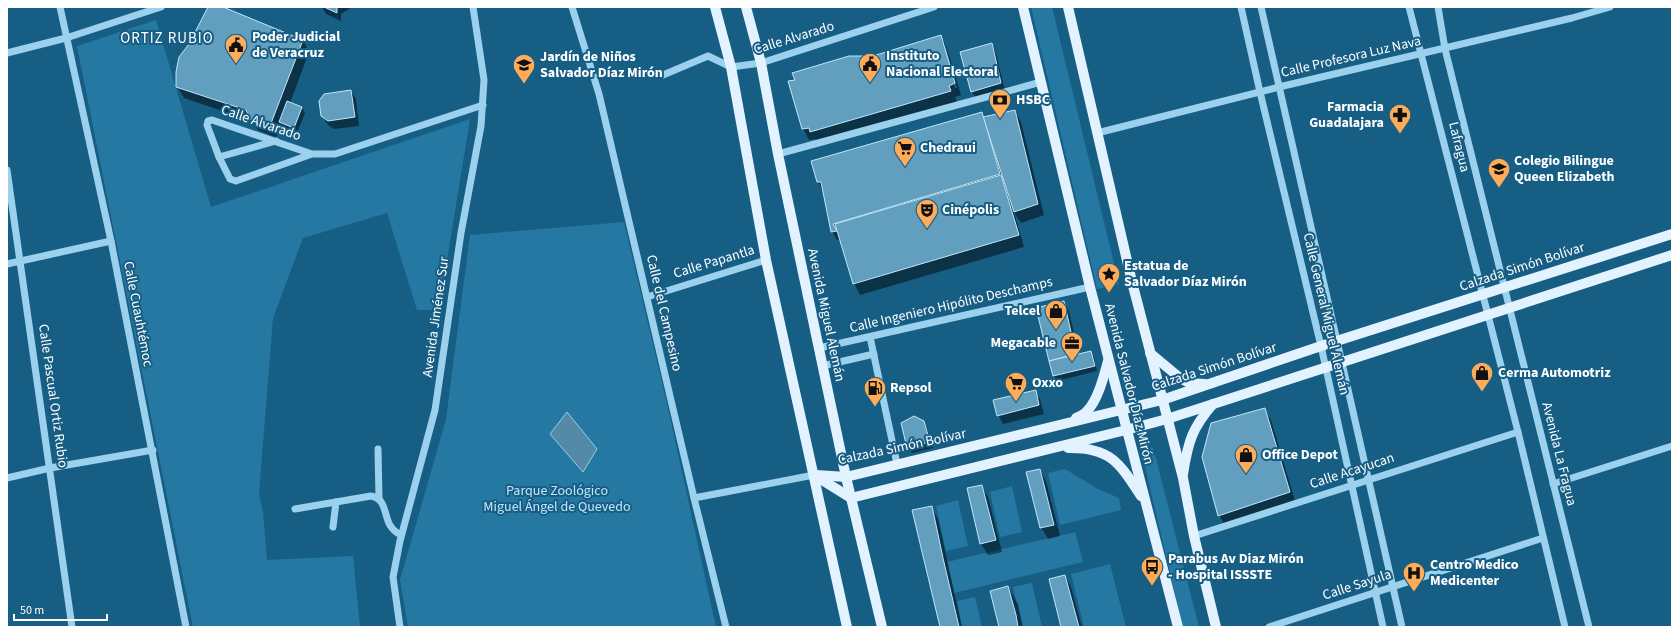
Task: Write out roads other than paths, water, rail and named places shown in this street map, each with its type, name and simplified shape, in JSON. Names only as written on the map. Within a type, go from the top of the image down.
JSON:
[{"type":"main road","points":[[715,7],[731,67],[766,260],[847,627]]},
{"type":"main road","name":"Avenida Miguel Alemán","points":[[746,7],[761,63],[778,154],[846,477],[882,627]]},
{"type":"main road","name":"Avenida Salvador Díaz Mirón","points":[[1023,7],[1108,361],[1178,627]]},
{"type":"main road","name":"Avenida Salvador Díaz Mirón","points":[[1068,7],[1132,282],[1183,478],[1194,536],[1216,627]]},
{"type":"main road","name":"Calzada Simón Bolívar","points":[[814,475],[846,477],[1162,400],[1321,346],[1672,234]]},
{"type":"main road","points":[[851,498],[1052,449],[1167,418],[1672,255]]},
{"type":"main road","points":[[1150,353],[1180,378],[1189,383],[1209,384]]},
{"type":"main road","points":[[1066,424],[1087,412],[1103,380],[1108,361]]},
{"type":"main road","points":[[1183,478],[1190,440],[1201,418],[1214,403]]},
{"type":"main road","points":[[1052,449],[1076,448],[1109,456],[1121,466],[1146,504]]},
{"type":"main road","name":"Calzada Simón Bolívar","points":[[814,475],[851,498]]},
{"type":"street","name":"Calle Cuauhtémoc","points":[[60,7],[111,241],[186,627]]},
{"type":"street","points":[[7,53],[66,38],[161,7]]},
{"type":"street","name":"Avenida Jiménez Sur","points":[[400,627],[393,577],[402,535],[435,410],[461,233],[481,126],[484,80],[474,7]]},
{"type":"street","name":"Calle del Campesino","points":[[572,7],[599,94],[694,498],[726,627]]},
{"type":"street","name":"Calle Alvarado","points":[[731,67],[761,63],[934,7]]},
{"type":"street","name":"Calle General Miguel Alemán","points":[[1242,7],[1260,92],[1326,366],[1383,627]]},
{"type":"street","name":"Calle General Miguel Alemán","points":[[1261,7],[1402,627]]},
{"type":"street","name":"Lafragua","points":[[1409,7],[1483,294]]},
{"type":"street","name":"Lafragua","points":[[1438,7],[1445,49],[1504,288]]},
{"type":"street","name":"Calle Profesora Luz Nava","points":[[1097,133],[1279,87],[1572,18],[1610,7]]},
{"type":"street","points":[[663,75],[708,56],[731,67]]},
{"type":"street","points":[[778,154],[1041,82]]},
{"type":"street","name":"Calle Alvarado","points":[[312,154],[212,120],[208,121],[207,125],[218,157],[230,179],[236,181],[312,154],[335,154],[483,105]]},
{"type":"street","points":[[218,157],[276,141]]},
{"type":"street","name":"Calle Pascual Ortiz Rubio","points":[[7,170],[72,627]]},
{"type":"street","points":[[7,264],[111,241]]},
{"type":"street","name":"Calle Papantla","points":[[647,297],[766,260]]},
{"type":"street","name":"Calle Ingeniero Hipólito Deschamps","points":[[819,348],[1090,287]]},
{"type":"street","name":"Avenida La Fragua","points":[[1504,288],[1589,627]]},
{"type":"street","points":[[1483,294],[1565,627]]},
{"type":"street","points":[[870,337],[897,464]]},
{"type":"street","points":[[822,366],[874,354]]},
{"type":"street","name":"Calle Acayucan","points":[[1194,536],[1518,432]]},
{"type":"street","points":[[1553,484],[1672,446]]},
{"type":"street","points":[[378,449],[379,499]]},
{"type":"street","points":[[7,478],[50,468],[152,450]]},
{"type":"street","points":[[694,498],[814,475]]},
{"type":"street","points":[[294,509],[371,496],[379,499],[383,504],[390,527],[402,535]]},
{"type":"street","points":[[333,527],[336,502]]},
{"type":"street","name":"Calle Sayula","points":[[1269,627],[1543,538]]},
{"type":"place","name":"Poder Judicial de Veracruz","points":[[236,64]]},
{"type":"place","name":"Jardín de Niños Salvador Díaz Mirón","points":[[524,84]]},
{"type":"place","name":"Instituto Nacional Electoral","points":[[870,84]]},
{"type":"place","name":"HSBC","points":[[1000,120]]},
{"type":"place","name":"Farmacia Guadalajara","points":[[1400,134]]},
{"type":"place","name":"Chedraui","points":[[905,168]]},
{"type":"place","name":"Colegio Bilingue Queen Elizabeth","points":[[1499,188]]},
{"type":"place","name":"Cinépolis","points":[[927,230]]},
{"type":"place","name":"Estatua de Salvador Díaz Mirón","points":[[1109,294]]},
{"type":"place","name":"Telcel","points":[[1056,330]]},
{"type":"place","name":"Megacable","points":[[1072,362]]},
{"type":"place","name":"Cerma Automotriz","points":[[1482,392]]},
{"type":"place","name":"Oxxo","points":[[1016,402]]},
{"type":"place","name":"Repsol","points":[[875,408]]},
{"type":"place","name":"Office Depot","points":[[1246,474]]},
{"type":"place","name":"Parabus Av Diaz Mirón - Hospital ISSSTE","points":[[1152,586]]},
{"type":"place","name":"Centro Medico Medicenter","points":[[1414,592]]},
{"type":"district","name":"ORTIZ RUBIO","points":[[167,38]]},
{"type":"park label","name":"Parque Zoológico Miguel Ángel de Quevedo","points":[[557,500]]}]
